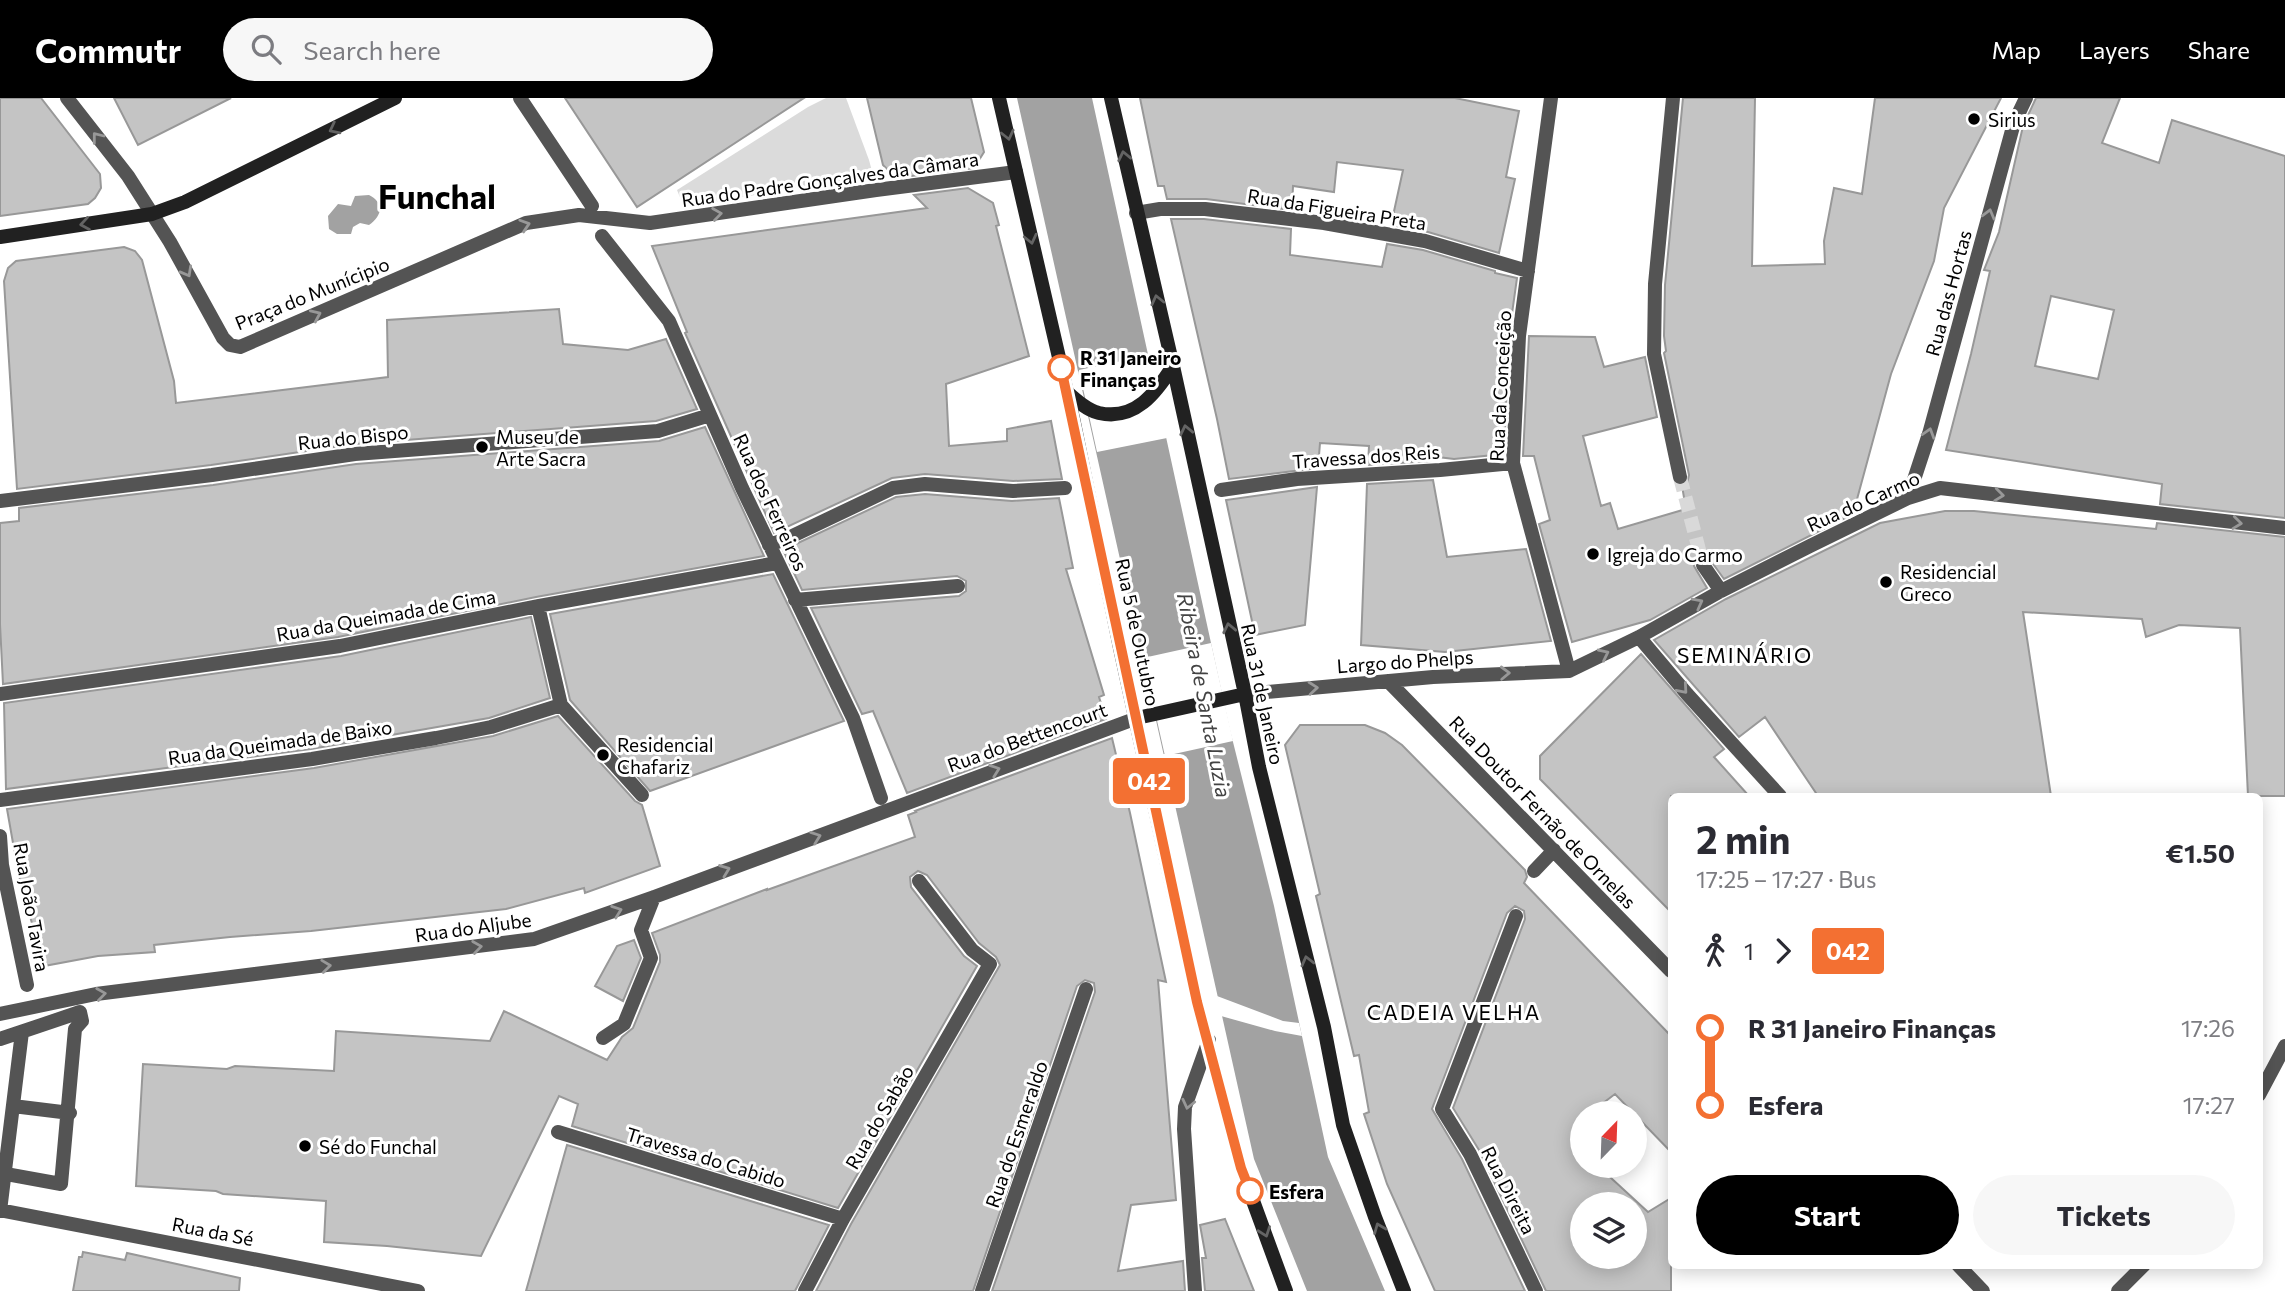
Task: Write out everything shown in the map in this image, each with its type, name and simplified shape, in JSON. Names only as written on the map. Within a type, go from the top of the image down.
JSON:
[{"type":"main road","points":[[0,237],[152,214],[209,191],[395,98]]},
{"type":"main road","name":"Rua 5 de Outubro","points":[[999,98],[1067,392],[1197,1002],[1241,1168],[1286,1291]]},
{"type":"main road","name":"Rua 31 de Janeiro","points":[[1111,98],[1173,366],[1259,767],[1324,1027],[1343,1125],[1375,1217],[1405,1291]]},
{"type":"main road","points":[[1067,392],[1087,408],[1100,413],[1128,412],[1140,406],[1157,390],[1173,366]]},
{"type":"main road","points":[[1137,718],[1245,694]]},
{"type":"street","points":[[67,98],[128,176],[152,214]]},
{"type":"street","points":[[520,98],[592,206]]},
{"type":"street","name":"Rua da Conceição","points":[[1551,98],[1520,336],[1513,463],[1569,671]]},
{"type":"street","points":[[1673,98],[1655,284],[1654,354],[1680,477]]},
{"type":"street","name":"Rua das Hortas","points":[[1908,498],[1929,434],[2014,123],[2026,98]]},
{"type":"street","name":"Rua do Padre Gonçalves da Câmara","points":[[650,223],[1016,172]]},
{"type":"street","name":"Rua da Figueira Preta","points":[[1136,213],[1160,209],[1205,209],[1324,223],[1425,241],[1528,271]]},
{"type":"street","name":"Praça do Munícipio","points":[[152,214],[223,338],[230,345],[240,347],[526,223],[579,215],[650,223]]},
{"type":"street","name":"Rua dos Ferreiros","points":[[602,236],[669,321],[777,563],[853,718],[881,798]]},
{"type":"street","name":"Rua do Bispo","points":[[0,501],[355,454],[658,430],[710,415]]},
{"type":"street","name":"Travessa dos Reis","points":[[1222,490],[1297,479],[1513,463]]},
{"type":"street","points":[[769,545],[893,488],[925,484],[1013,491],[1065,488]]},
{"type":"street","name":"Rua do Carmo","points":[[1569,671],[1639,637],[1721,591],[1908,498],[1940,488],[2285,528]]},
{"type":"street","name":"Rua da Queimada de Cima","points":[[0,694],[340,646],[538,606],[777,563]]},
{"type":"street","points":[[1703,565],[1721,591]]},
{"type":"street","points":[[795,600],[958,586]]},
{"type":"street","points":[[538,606],[561,705],[642,795]]},
{"type":"street","points":[[1639,637],[1777,793]]},
{"type":"street","name":"Largo do Phelps","points":[[1245,694],[1472,675],[1569,671]]},
{"type":"street","name":"Rua Doutor Fernão de Ornelas","points":[[1388,681],[1668,968]]},
{"type":"street","name":"Rua da Queimada de Baixo","points":[[0,800],[312,759],[491,727],[561,705]]},
{"type":"street","name":"Rua do Bettencourt","points":[[930,793],[1137,718]]},
{"type":"street","name":"Rua do Aljube","points":[[0,1014],[96,995],[534,939],[654,897],[930,793]]},
{"type":"street","name":"Rua João Tavira","points":[[0,836],[2,864],[27,985]]},
{"type":"street","points":[[1534,871],[1554,850]]},
{"type":"street","name":"Rua do Sabão","points":[[805,1291],[843,1219],[990,964],[972,950],[919,881]]},
{"type":"street","points":[[603,1038],[624,1024],[651,958],[641,930],[654,897]]},
{"type":"street","name":"Rua Direita","points":[[1516,916],[1442,1109],[1470,1154],[1536,1291]]},
{"type":"street","name":"Rua do Esmeraldo","points":[[982,1291],[1086,989]]},
{"type":"street","points":[[0,1039],[80,1012],[82,1021],[75,1029],[61,1184],[3,1174]]},
{"type":"street","points":[[0,1210],[22,1032]]},
{"type":"street","points":[[1195,1291],[1184,1129],[1185,1107],[1209,1040]]},
{"type":"street","points":[[2263,1087],[2285,1046]]},
{"type":"street","points":[[13,1106],[69,1113]]},
{"type":"street","name":"Travessa do Cabido","points":[[558,1132],[843,1219]]},
{"type":"street","name":"Rua da Sé","points":[[0,1210],[418,1291]]},
{"type":"street","points":[[1962,1269],[1983,1291]]},
{"type":"street","points":[[2118,1291],[2140,1269]]},
{"type":"shaded area","points":[[826,98],[846,98],[873,175],[684,207],[677,190]]},
{"type":"water","name":"Ribeira de Santa Luzia","points":[[1017,98],[1092,98],[1230,730],[1274,906],[1328,1157],[1385,1291],[1307,1291],[1254,1159]]},
{"type":"water","points":[[369,195],[378,202],[380,210],[369,225],[360,223],[353,227],[351,234],[337,234],[329,229],[328,216],[338,204],[351,206],[355,196]]},
{"type":"pier","points":[[1150,355],[1167,438],[1097,452],[1079,370]]},
{"type":"pier","points":[[1211,643],[1233,741],[1165,756],[1143,658]]},
{"type":"pier","points":[[1217,996],[1283,1021],[1299,1023],[1302,1036],[1221,1016]]},
{"type":"building","points":[[0,98],[41,98],[100,174],[101,188],[95,198],[88,204],[0,216]]},
{"type":"building","points":[[114,98],[231,98],[138,145]]},
{"type":"building","points":[[565,98],[804,98],[637,207]]},
{"type":"building","points":[[867,98],[971,98],[984,152],[974,168],[896,178],[883,165]]},
{"type":"building","points":[[1140,98],[1455,98],[1519,111],[1506,177],[1515,179],[1499,253],[1428,232],[1391,225],[1403,170],[1337,162],[1334,192],[1293,186],[1292,210],[1206,199],[1167,199],[1164,186],[1158,186]]},
{"type":"building","points":[[1683,98],[1755,98],[1752,266],[1825,264],[1824,241],[1834,188],[1862,194],[1875,98],[2001,98],[1944,208],[1934,261],[1891,374],[1853,514],[1724,579],[1708,557],[1698,557],[1694,566],[1707,588],[1650,620],[1572,642],[1539,524],[1550,520],[1534,456],[1523,456],[1529,336],[1595,337],[1604,367],[1645,357],[1657,417],[1583,436],[1601,506],[1610,503],[1618,529],[1686,509],[1682,486],[1687,484],[1689,475],[1664,353],[1665,285]]},
{"type":"building","points":[[2036,98],[2120,98],[2102,143],[2159,163],[2172,120],[2285,156],[2285,518],[2160,504],[2162,484],[1946,450],[1990,271],[1984,270],[1999,232],[2023,126]],"holes":[[[2051,296],[2114,310],[2098,379],[2035,366]]]},
{"type":"building","points":[[968,188],[993,203],[999,225],[996,226],[1029,356],[946,384],[949,446],[1007,441],[1007,429],[1051,421],[1062,479],[1013,481],[925,474],[892,478],[774,533],[685,333],[687,332],[652,246],[927,208],[914,195]]},
{"type":"building","points":[[1171,219],[1204,219],[1291,229],[1290,255],[1382,267],[1387,244],[1423,250],[1517,278],[1509,335],[1504,454],[1454,459],[1429,456],[1430,461],[1368,465],[1369,446],[1320,443],[1318,468],[1229,479]]},
{"type":"building","points":[[124,247],[135,251],[142,260],[174,381],[176,403],[388,377],[387,320],[559,309],[563,344],[628,350],[666,339],[697,409],[656,421],[354,444],[17,489],[4,281],[8,268],[16,261]]},
{"type":"building","points":[[705,427],[764,556],[536,597],[338,637],[3,684],[0,523],[19,521],[19,508],[213,485],[356,464],[659,441]]},
{"type":"building","points":[[1433,480],[1447,557],[1526,549],[1551,641],[1445,652],[1361,645],[1367,484]]},
{"type":"building","points":[[1317,487],[1305,625],[1255,635],[1226,500]]},
{"type":"building","points":[[925,494],[1012,501],[1059,498],[1073,568],[1066,569],[1104,695],[1099,697],[1106,719],[907,793],[873,711],[862,714],[811,608],[959,596],[966,591],[966,581],[957,576],[802,590],[783,550],[896,497]]},
{"type":"building","points":[[1945,511],[1974,511],[2156,529],[2157,523],[2285,537],[2285,796],[2248,793],[2240,628],[2179,625],[2146,637],[2142,619],[2023,612],[2051,793],[1816,793],[1765,717],[1739,737],[1654,640],[1726,599],[1880,523]]},
{"type":"building","points":[[773,574],[844,721],[650,791],[570,700],[550,614]]},
{"type":"building","points":[[531,617],[550,698],[489,718],[311,749],[6,789],[4,703],[341,656]]},
{"type":"building","points":[[1641,654],[1724,749],[1714,757],[1746,793],[1668,793],[1668,909],[1540,779],[1540,756]]},
{"type":"building","points":[[558,716],[635,801],[642,805],[660,866],[585,893],[584,888],[506,909],[154,945],[155,952],[98,956],[44,966],[19,877],[7,809],[314,768],[493,736]]},
{"type":"building","points":[[1300,725],[1365,725],[1385,733],[1402,745],[1525,870],[1527,877],[1524,883],[1668,1033],[1668,1149],[1647,1127],[1647,1101],[1622,1101],[1615,1094],[1606,1101],[1570,1101],[1570,1178],[1611,1178],[1626,1192],[1570,1192],[1570,1269],[1647,1269],[1647,1211],[1668,1200],[1668,1269],[1671,1269],[1671,1291],[1546,1291],[1479,1150],[1453,1108],[1525,919],[1524,911],[1515,906],[1507,913],[1432,1109],[1462,1159],[1525,1291],[1435,1291],[1387,1184],[1364,1114],[1369,1112],[1359,1055],[1354,1056],[1316,896],[1320,894],[1285,745]]},
{"type":"building","points":[[1112,738],[1166,982],[1158,980],[1176,1200],[1131,1205],[1118,1271],[1183,1261],[1185,1291],[992,1291],[1095,992],[1094,983],[1085,980],[1077,986],[973,1291],[816,1291],[851,1224],[1000,965],[996,957],[979,943],[927,875],[918,871],[910,877],[911,887],[964,956],[977,966],[838,1208],[572,1126],[578,1104],[559,1096],[481,1256],[324,1242],[326,1201],[136,1186],[143,1064],[334,1071],[336,1031],[490,1041],[504,1011],[607,1060],[622,1037],[633,1028],[660,962],[652,933],[915,837],[908,815],[915,811]]},
{"type":"building","points":[[634,940],[641,958],[623,1001],[595,986],[617,946]]},
{"type":"building","points":[[567,1145],[829,1225],[795,1291],[526,1291]]},
{"type":"building","points":[[1225,1219],[1254,1291],[1205,1291],[1202,1258],[1206,1258],[1200,1225]]},
{"type":"building","points":[[83,1252],[125,1260],[127,1253],[240,1278],[239,1291],[73,1291],[79,1257],[82,1257]]},
{"type":"tunnel","points":[[1680,477],[1703,565]]},
{"type":"bus line","name":"042","points":[[1061,368],[1197,1002],[1241,1168],[1250,1191]]},
{"type":"place","name":"Sirius","points":[[1974,119]]},
{"type":"place","name":"R 31 Janeiro Finanças","points":[[1061,368]]},
{"type":"place","name":"Museu de Arte Sacra","points":[[482,447]]},
{"type":"place","name":"Igreja do Carmo","points":[[1593,554]]},
{"type":"place","name":"Residencial Greco","points":[[1886,582]]},
{"type":"place","name":"Residencial Chafariz","points":[[603,755]]},
{"type":"place","name":"Sé do Funchal","points":[[305,1146]]},
{"type":"place","name":"Esfera","points":[[1250,1191]]},
{"type":"district","name":"Funchal","points":[[437,195]]},
{"type":"district","name":"SEMINÁRIO","points":[[1745,654]]},
{"type":"district","name":"CADEIA VELHA","points":[[1454,1011]]}]
